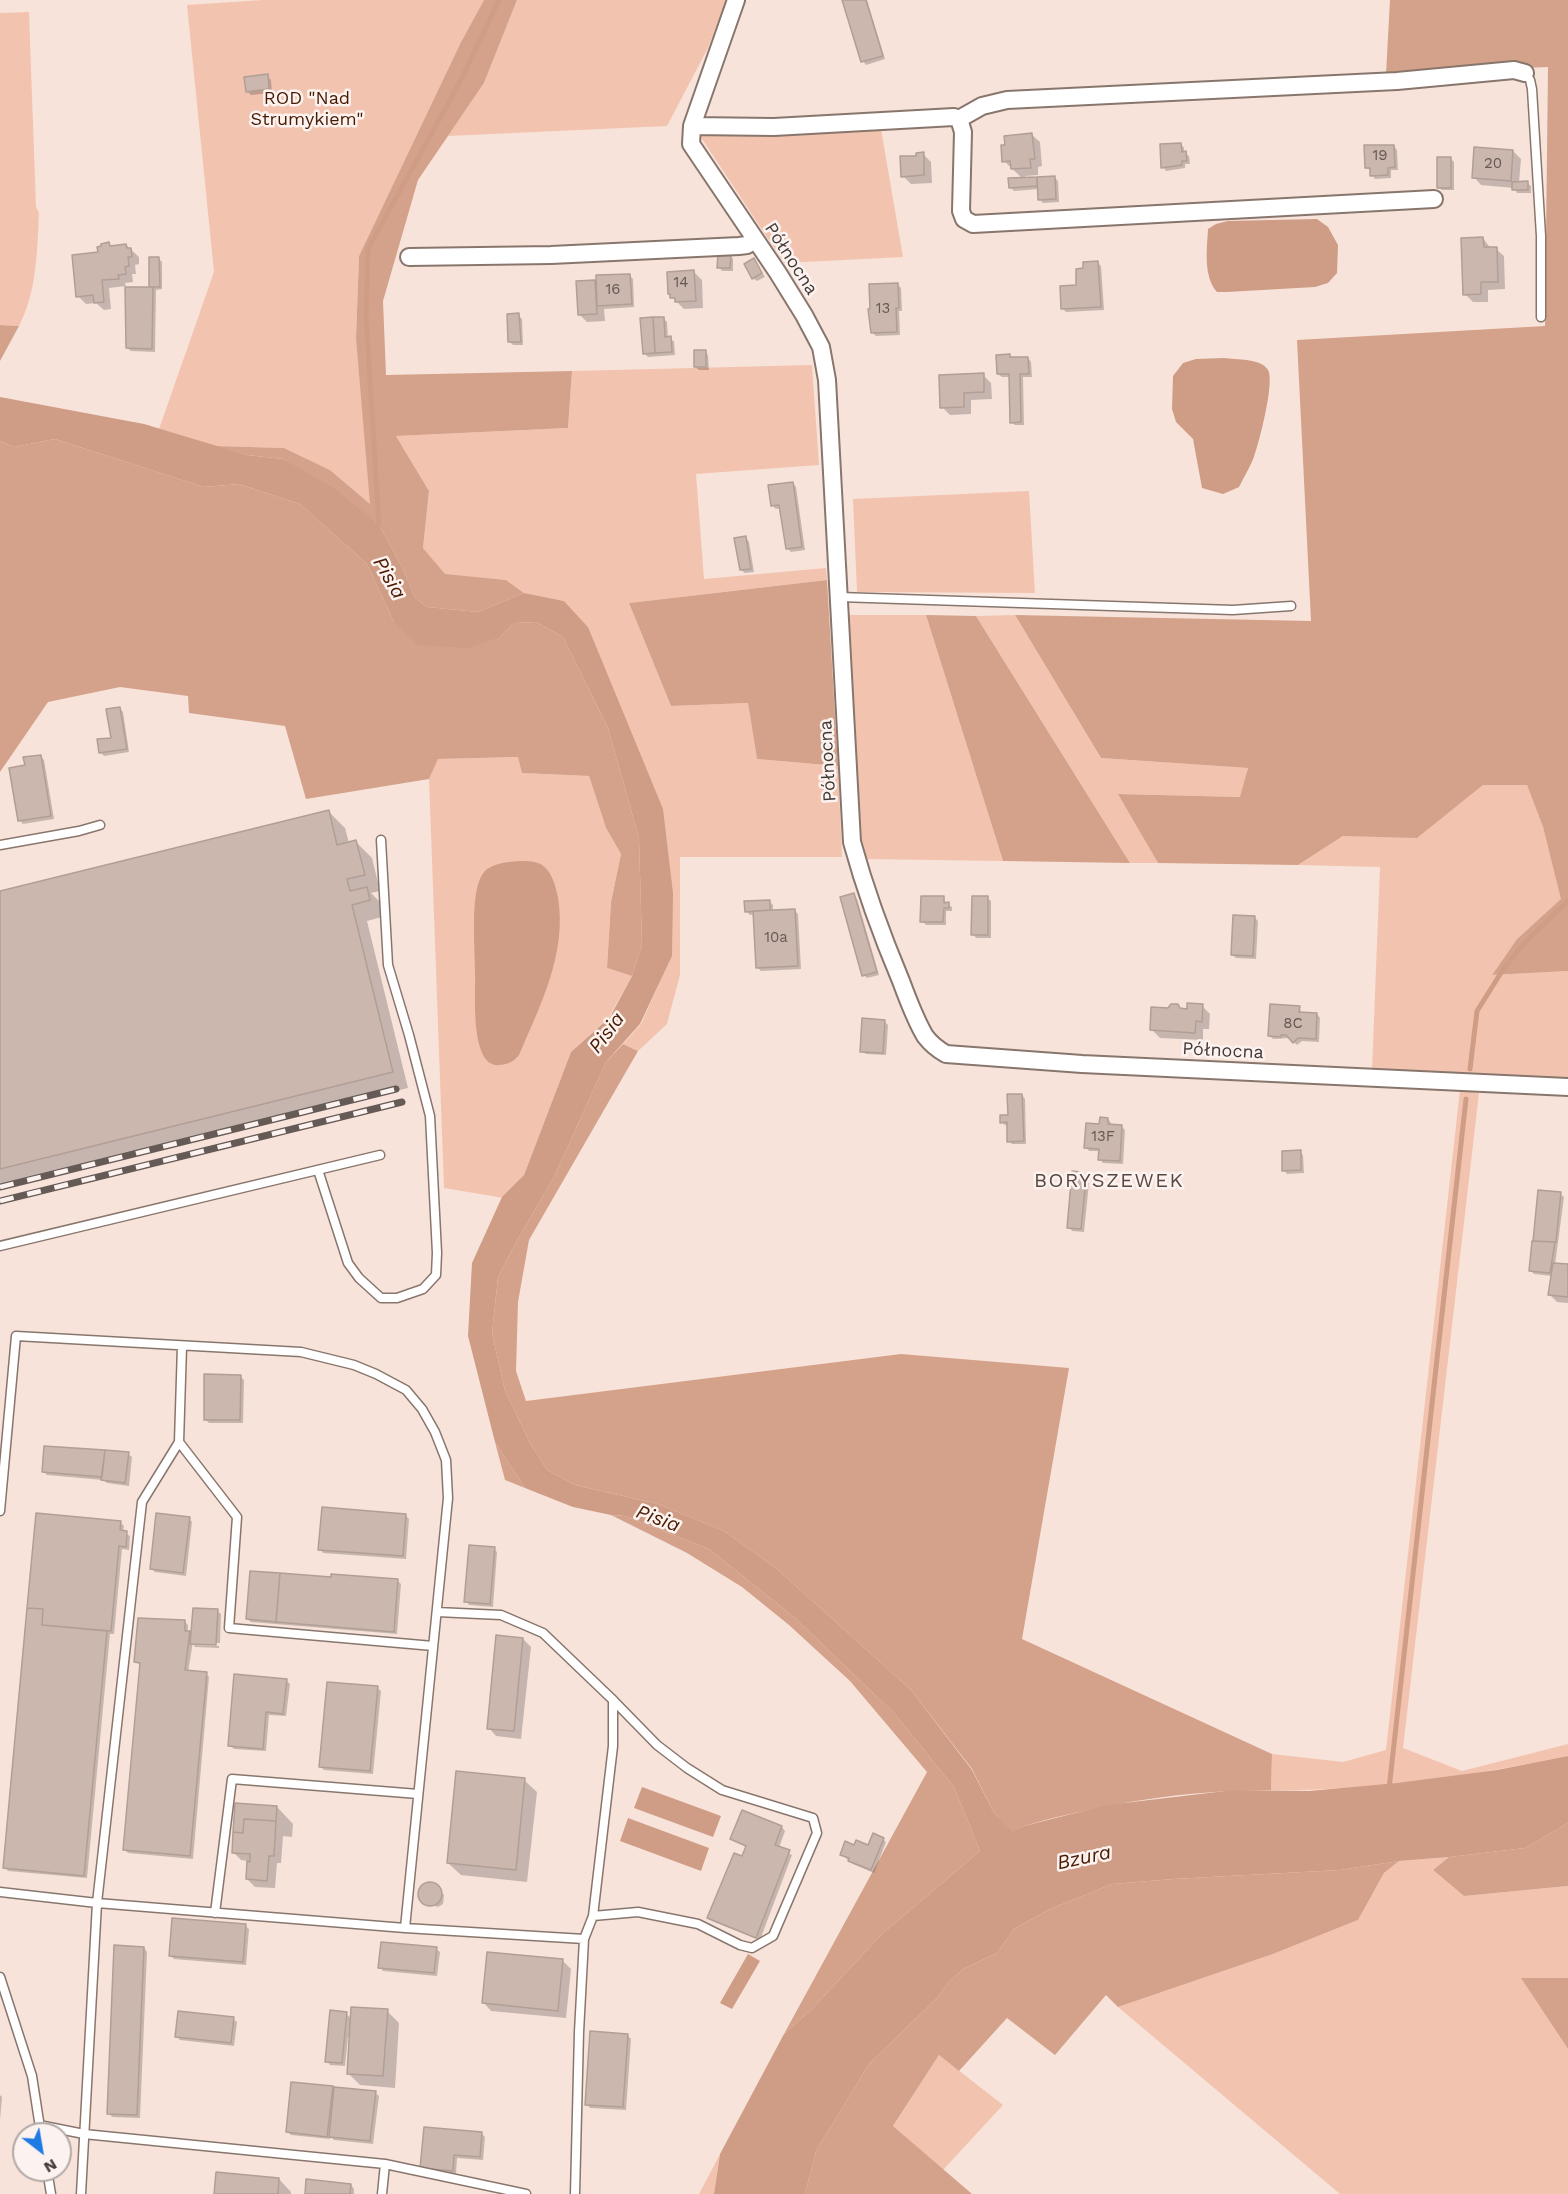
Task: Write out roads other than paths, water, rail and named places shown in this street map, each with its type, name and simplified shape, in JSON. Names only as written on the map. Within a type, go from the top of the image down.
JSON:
[{"type":"street","points":[[736,0],[692,126],[774,127],[959,118],[982,106],[1006,100],[1397,81],[1514,70],[1525,73]]},
{"type":"street","points":[[959,118],[963,132],[961,212],[964,219],[973,224],[1434,199]]},
{"type":"street","name":"Północna","points":[[692,126],[691,144],[699,158],[794,298],[821,347],[827,380],[852,842],[860,873],[892,960],[918,1023],[936,1049],[946,1054],[1082,1064],[1568,1087]]},
{"type":"street","points":[[409,256],[586,254],[740,246],[755,240]]},
{"type":"lane","points":[[1525,73],[1532,89],[1541,236],[1541,317]]},
{"type":"lane","points":[[839,597],[1233,610],[1292,606]]},
{"type":"lane","points":[[0,845],[100,825]]},
{"type":"lane","points":[[318,1170],[348,1263],[359,1278],[381,1298],[397,1298],[423,1289],[436,1275],[433,1140],[425,1096],[388,965],[381,840]]},
{"type":"lane","points":[[0,1246],[380,1155]]},
{"type":"lane","points":[[0,1511],[15,1336],[302,1352],[354,1365],[406,1390],[422,1409],[435,1432],[446,1460],[448,1498],[405,1928]]},
{"type":"lane","points":[[81,2194],[97,1903],[142,1502],[179,1442],[182,1346]]},
{"type":"lane","points":[[179,1442],[237,1517],[229,1628],[434,1646]]},
{"type":"lane","points":[[437,1612],[501,1615],[543,1633],[614,1700],[657,1745],[687,1768],[722,1790],[813,1818],[817,1833],[773,1936],[752,1948],[740,1945],[698,1924],[638,1912],[593,1916]]},
{"type":"lane","points":[[575,2194],[584,1939],[593,1916],[613,1746],[614,1700]]},
{"type":"lane","points":[[215,1913],[232,1779],[418,1794]]},
{"type":"lane","points":[[0,1892],[215,1913],[584,1939]]},
{"type":"lane","points":[[0,1977],[32,2076],[39,2122]]},
{"type":"lane","points":[[72,2133],[385,2164],[526,2194]]},
{"type":"lane","points":[[382,2194],[385,2164]]},
{"type":"water","points":[[1317,219],[1328,227],[1338,245],[1337,273],[1328,283],[1315,287],[1217,292],[1208,270],[1208,229],[1228,221]]},
{"type":"water","points":[[1224,358],[1260,363],[1268,370],[1270,377],[1266,413],[1254,457],[1239,487],[1223,494],[1202,488],[1193,439],[1176,422],[1172,409],[1173,376],[1183,363],[1196,359]]},
{"type":"water","points":[[0,397],[144,424],[247,455],[283,459],[335,489],[379,525],[404,571],[415,598],[427,607],[478,612],[524,593],[564,601],[588,627],[663,809],[673,893],[672,956],[640,1024],[606,1062],[554,1177],[498,1277],[492,1333],[505,1391],[530,1443],[547,1470],[575,1485],[658,1504],[724,1531],[777,1569],[911,1690],[972,1770],[994,1813],[1012,1832],[1024,1826],[1107,1805],[1234,1790],[1309,1791],[1397,1783],[1497,1770],[1568,1756],[1568,1823],[1525,1848],[1399,1861],[1340,1870],[1112,1884],[1050,1909],[1014,1929],[997,1953],[963,1969],[948,1983],[938,1997],[869,2064],[816,2151],[805,2194],[714,2194],[720,2154],[784,2034],[812,2009],[882,1934],[980,1851],[954,1787],[894,1713],[794,1617],[709,1549],[625,1516],[573,1507],[525,1488],[495,1442],[468,1336],[472,1263],[502,1197],[524,1175],[571,1052],[610,1017],[632,976],[642,945],[639,838],[608,728],[563,637],[536,622],[514,623],[500,637],[468,648],[418,645],[394,622],[367,564],[300,504],[239,484],[204,487],[55,439],[14,447],[0,441]]},
{"type":"water","points":[[519,861],[538,863],[552,877],[558,897],[559,938],[550,978],[519,1055],[511,1062],[500,1065],[490,1063],[483,1055],[476,1027],[474,936],[476,895],[478,884],[485,871],[499,864]]},
{"type":"water","points":[[642,1787],[721,1816],[713,1837],[634,1808]]},
{"type":"water","points":[[628,1818],[709,1848],[701,1871],[620,1841]]},
{"type":"water","points":[[748,1954],[760,1961],[732,2009],[720,2003]]},
{"type":"waterway","points":[[376,528],[379,525],[366,315],[368,249],[461,80],[499,0]]},
{"type":"waterway","points":[[1470,1069],[1477,1011],[1504,968],[1529,938],[1568,901]]},
{"type":"waterway","points":[[1389,1789],[1466,1099]]},
{"type":"railway","points":[[0,1187],[396,1089]]},
{"type":"railway","points":[[0,1201],[402,1102]]},
{"type":"district","name":"BORYSZEWEK","points":[[1109,1181]]},
{"type":"park label","name":"ROD \"Nad Strumykiem\"","points":[[307,109]]},
{"type":"water label","name":"Pisia","points":[[389,578]]},
{"type":"water label","name":"Pisia","points":[[607,1033]]},
{"type":"water label","name":"Pisia","points":[[658,1519]]},
{"type":"water label","name":"Bzura","points":[[1084,1858]]}]
